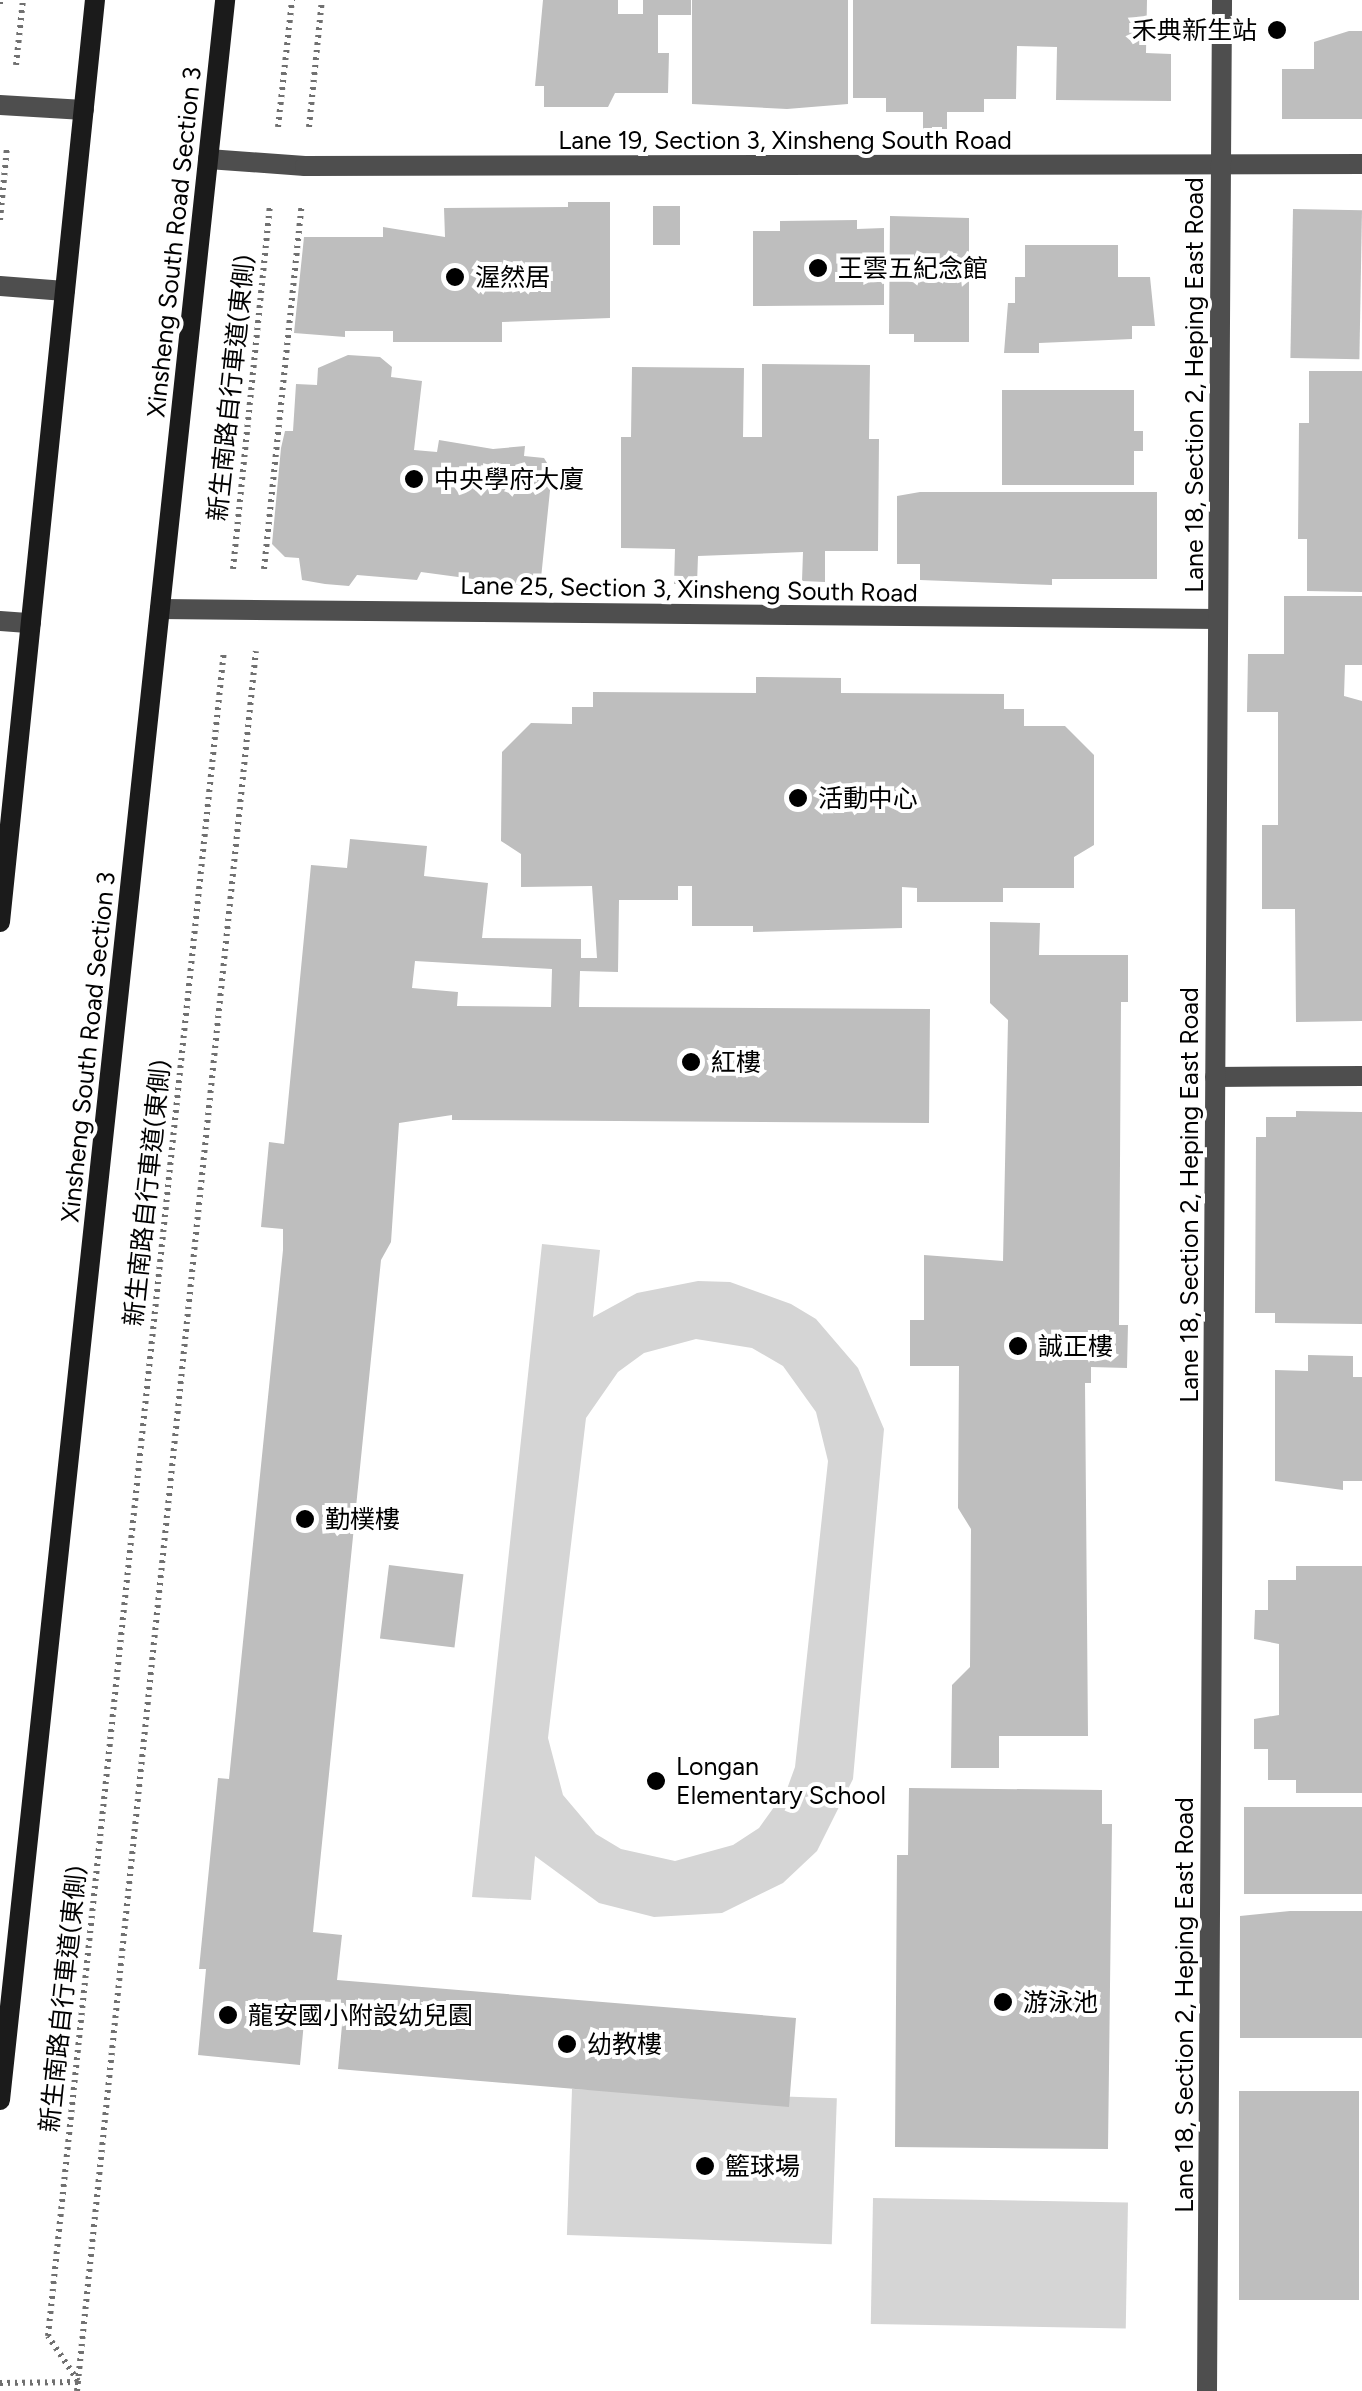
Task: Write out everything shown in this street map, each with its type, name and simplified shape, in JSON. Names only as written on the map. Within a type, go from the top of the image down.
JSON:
[{"type":"main road","points":[[0,922],[95,0]]},
{"type":"main road","name":"Xinsheng South Road Section 3","points":[[0,2100],[225,0]]},
{"type":"lane","name":"Lane 18, Section 2, Heping East Road","points":[[1206,2391],[1222,0]]},
{"type":"lane","points":[[0,105],[84,110]]},
{"type":"lane","name":"Lane 19, Section 3, Xinsheng South Road","points":[[208,160],[306,166],[1362,164]]},
{"type":"lane","points":[[0,286],[64,290]]},
{"type":"lane","name":"Lane 25, Section 3, Xinsheng South Road","points":[[160,609],[1218,619]]},
{"type":"lane","points":[[0,621],[31,623]]},
{"type":"lane","points":[[1215,1077],[1362,1076]]},
{"type":"path","name":"新生南路自行車道(東側)","points":[[78,2386],[48,2336],[292,0]]},
{"type":"path","points":[[0,2383],[78,2386],[322,0]]},
{"type":"shaded area","points":[[542,1244],[600,1250],[593,1317],[637,1293],[698,1281],[730,1282],[791,1304],[816,1319],[858,1368],[884,1429],[853,1779],[817,1851],[783,1883],[722,1913],[654,1917],[599,1903],[535,1856],[531,1900],[472,1897]],"holes":[[[696,1339],[752,1348],[783,1366],[816,1412],[828,1461],[795,1767],[787,1789],[759,1828],[733,1845],[675,1861],[621,1849],[596,1834],[563,1795],[548,1738],[586,1418],[618,1372],[644,1353]]]},
{"type":"shaded area","name":"籃球場","points":[[572,2089],[837,2098],[832,2244],[567,2235]]},
{"type":"shaded area","name":"籃球場","points":[[873,2198],[1128,2202],[1126,2328],[871,2324]]},
{"type":"building","points":[[543,0],[618,0],[618,14],[643,14],[643,0],[691,0],[691,15],[658,15],[658,53],[669,53],[668,93],[615,93],[608,107],[544,107],[544,86],[535,86]]},
{"type":"building","points":[[692,0],[848,0],[848,104],[787,109],[692,104]]},
{"type":"building","points":[[853,0],[1147,0],[1146,53],[1171,54],[1171,101],[1056,100],[1057,47],[1017,46],[1016,99],[984,99],[984,112],[947,112],[947,129],[923,129],[923,112],[886,112],[886,98],[853,98]]},
{"type":"building","points":[[1362,31],[1362,119],[1282,119],[1282,69],[1314,69],[1314,42]]},
{"type":"building","name":"渥然居","points":[[568,202],[610,202],[610,318],[502,322],[502,342],[393,342],[393,331],[345,331],[345,337],[294,333],[304,237],[383,237],[383,227],[445,237],[444,208],[568,207]]},
{"type":"building","points":[[653,206],[680,206],[680,245],[653,245]]},
{"type":"building","points":[[1293,209],[1362,210],[1359,359],[1290,358]]},
{"type":"building","points":[[890,216],[969,218],[969,342],[914,342],[914,334],[889,334]]},
{"type":"building","name":"王雲五紀念館","points":[[857,220],[857,229],[884,228],[884,305],[753,306],[753,231],[780,231],[780,221]]},
{"type":"building","points":[[1025,245],[1118,245],[1118,277],[1150,277],[1155,326],[1132,326],[1132,339],[1039,343],[1039,353],[1004,353],[1008,303],[1015,303],[1015,277],[1025,277]]},
{"type":"building","name":"中央學府大廈","points":[[348,355],[380,357],[392,367],[391,377],[422,381],[414,450],[437,452],[439,440],[493,449],[525,446],[524,456],[544,458],[552,471],[540,588],[421,572],[417,580],[357,575],[349,586],[325,584],[302,580],[299,558],[285,557],[272,544],[281,448],[285,431],[293,431],[296,384],[317,385],[318,368]]},
{"type":"building","points":[[762,364],[870,365],[869,439],[879,439],[878,551],[825,551],[825,582],[802,581],[803,552],[698,556],[697,584],[674,584],[675,549],[621,548],[621,437],[631,437],[632,367],[744,368],[743,437],[762,437]]},
{"type":"building","points":[[1309,371],[1362,371],[1362,592],[1307,591],[1307,539],[1298,539],[1299,423],[1309,423]]},
{"type":"building","points":[[1002,390],[1134,390],[1134,431],[1143,431],[1143,451],[1134,451],[1134,485],[1002,485]]},
{"type":"building","points":[[920,492],[1157,492],[1157,579],[1052,579],[1052,585],[920,580],[920,564],[897,564],[897,496]]},
{"type":"building","points":[[1284,596],[1362,596],[1362,665],[1345,665],[1344,696],[1362,701],[1362,1021],[1296,1022],[1295,909],[1262,909],[1262,825],[1278,825],[1278,712],[1247,712],[1248,654],[1284,654]]},
{"type":"building","points":[[756,677],[841,678],[841,693],[1004,694],[1004,709],[1024,709],[1024,726],[1065,726],[1094,755],[1094,845],[1074,857],[1074,888],[1003,888],[1003,902],[917,902],[917,888],[902,887],[902,928],[753,932],[753,926],[692,926],[692,886],[678,886],[678,900],[619,900],[618,972],[580,971],[579,1007],[930,1009],[929,1123],[452,1120],[452,1115],[399,1123],[391,1242],[381,1260],[313,1932],[342,1935],[337,1980],[796,2018],[789,2107],[338,2069],[344,2003],[306,2000],[300,2065],[198,2055],[206,1969],[199,1969],[218,1778],[229,1779],[283,1250],[283,1229],[261,1227],[269,1142],[284,1144],[311,865],[347,868],[350,839],[427,846],[424,876],[488,883],[482,938],[581,939],[581,958],[597,958],[592,886],[521,887],[521,854],[501,841],[502,752],[531,723],[572,724],[572,707],[593,707],[593,692],[756,693]],"holes":[[[415,961],[552,969],[551,1007],[457,1006],[458,992],[412,988]]]},
{"type":"building","name":"誠正樓","points":[[990,922],[1040,923],[1039,955],[1128,955],[1128,1002],[1121,1002],[1119,1325],[1128,1325],[1127,1368],[1091,1367],[1091,1383],[1085,1383],[1088,1736],[999,1736],[999,1768],[951,1768],[952,1685],[970,1667],[971,1529],[958,1508],[959,1366],[910,1366],[910,1320],[924,1320],[924,1255],[1003,1261],[1008,1020],[990,1003]]},
{"type":"building","points":[[1296,1111],[1362,1112],[1362,1324],[1275,1323],[1275,1313],[1255,1313],[1256,1137],[1266,1137],[1266,1117],[1296,1117]]},
{"type":"building","points":[[1308,1355],[1353,1356],[1353,1377],[1362,1377],[1362,1481],[1343,1481],[1343,1490],[1275,1481],[1275,1370],[1308,1371]]},
{"type":"building","points":[[389,1565],[463,1574],[454,1648],[380,1638]]},
{"type":"building","points":[[1296,1566],[1362,1566],[1362,1793],[1296,1793],[1296,1780],[1268,1780],[1268,1749],[1254,1749],[1254,1719],[1279,1715],[1279,1644],[1254,1639],[1255,1610],[1268,1610],[1268,1580],[1296,1580]]},
{"type":"building","name":"游泳池","points":[[909,1788],[1102,1790],[1102,1824],[1112,1824],[1108,2149],[895,2147],[897,1855],[908,1855]]},
{"type":"building","points":[[1244,1807],[1362,1807],[1362,1894],[1244,1894]]},
{"type":"building","points":[[1362,1911],[1362,2038],[1240,2038],[1240,1916]]},
{"type":"building","points":[[1239,2091],[1359,2091],[1359,2300],[1239,2300]]},
{"type":"place","name":"禾典新生站","points":[[1277,30]]},
{"type":"place","name":"王雲五紀念館","points":[[818,268]]},
{"type":"place","name":"渥然居","points":[[455,277]]},
{"type":"place","name":"中央學府大廈","points":[[414,479]]},
{"type":"place","name":"活動中心","points":[[798,798]]},
{"type":"place","name":"紅樓","points":[[691,1062]]},
{"type":"place","name":"誠正樓","points":[[1018,1346]]},
{"type":"place","name":"勤樸樓","points":[[305,1519]]},
{"type":"place","name":"Longan Elementary School","points":[[656,1781]]},
{"type":"place","name":"游泳池","points":[[1003,2002]]},
{"type":"place","name":"龍安國小附設幼兒園","points":[[228,2015]]},
{"type":"place","name":"幼教樓","points":[[567,2044]]},
{"type":"place","name":"籃球場","points":[[705,2166]]}]
